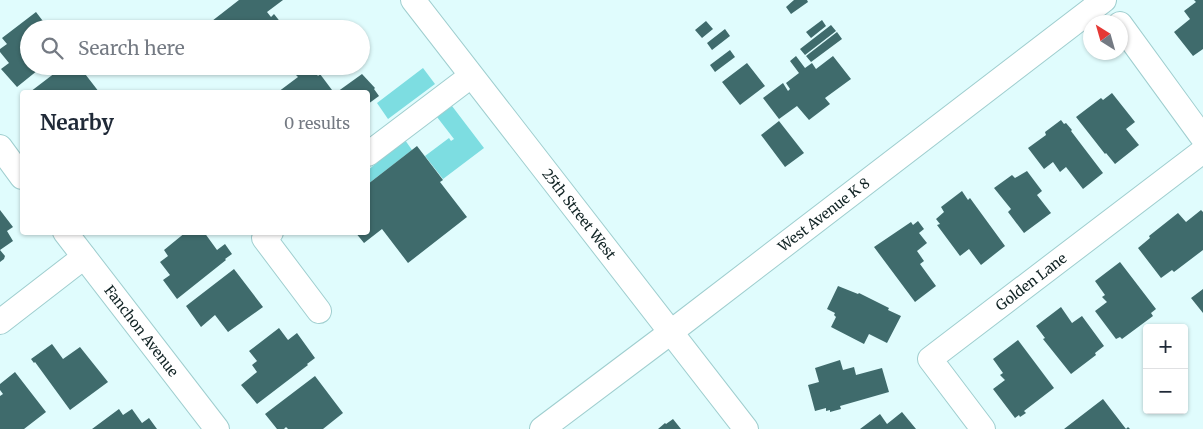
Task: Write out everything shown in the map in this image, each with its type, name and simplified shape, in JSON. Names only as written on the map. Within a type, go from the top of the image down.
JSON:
[{"type":"street","name":"25th Street West","points":[[413,0],[746,429]]},
{"type":"street","points":[[1104,0],[1114,15]]},
{"type":"street","name":"West Avenue K 8","points":[[542,429],[1104,0]]},
{"type":"street","points":[[1128,34],[1203,138]]},
{"type":"street","points":[[370,152],[471,76]]},
{"type":"street","points":[[0,147],[20,174]]},
{"type":"street","name":"Golden Lane","points":[[983,429],[930,359],[1203,151]]},
{"type":"street","name":"Fanchon Avenue","points":[[67,235],[217,429]]},
{"type":"street","points":[[268,235],[264,238],[319,311]]},
{"type":"street","points":[[0,322],[84,257]]},
{"type":"shaded area","points":[[423,68],[435,84],[388,119],[377,103]]},
{"type":"shaded area","points":[[452,106],[484,148],[443,179],[425,156],[449,138],[451,141],[454,139],[437,117]]},
{"type":"shaded area","points":[[405,140],[412,150],[370,182],[370,168]]},
{"type":"building","points":[[239,0],[283,0],[267,12],[271,17],[274,14],[279,20],[213,20]]},
{"type":"building","points":[[794,0],[807,0],[808,2],[791,14],[786,7]]},
{"type":"building","points":[[1194,0],[1203,0],[1203,49],[1193,56],[1174,32],[1190,19],[1184,11],[1196,2]]},
{"type":"building","points":[[36,12],[42,20],[26,20]]},
{"type":"building","points":[[822,20],[826,26],[811,38],[806,32]]},
{"type":"building","points":[[706,21],[713,29],[702,38],[695,30]]},
{"type":"building","points":[[20,24],[20,75],[32,75],[17,87],[1,69],[9,63],[0,52],[0,49],[7,44],[2,38]]},
{"type":"building","points":[[831,25],[836,31],[805,55],[800,49]]},
{"type":"building","points":[[725,29],[730,36],[712,50],[707,43]]},
{"type":"building","points":[[837,32],[842,39],[811,62],[806,56]]},
{"type":"building","points":[[730,50],[735,57],[715,72],[710,65]]},
{"type":"building","points":[[796,56],[805,68],[812,63],[816,69],[833,56],[851,79],[825,98],[830,104],[809,120],[797,106],[779,119],[763,98],[783,83],[788,91],[790,89],[786,83],[799,73],[790,61]]},
{"type":"building","points":[[747,63],[765,86],[740,105],[722,82]]},
{"type":"building","points":[[52,75],[86,75],[97,90],[33,90]]},
{"type":"building","points":[[296,75],[321,75],[332,90],[281,90],[298,77]]},
{"type":"building","points":[[363,75],[375,88],[379,96],[370,103],[370,90],[340,90]]},
{"type":"building","points":[[1112,93],[1135,122],[1126,129],[1139,145],[1115,164],[1076,117],[1101,98],[1103,100]]},
{"type":"building","points":[[1061,120],[1072,130],[1103,173],[1083,189],[1066,167],[1060,172],[1053,162],[1044,169],[1028,148],[1046,135],[1045,132]]},
{"type":"building","points":[[779,121],[804,153],[785,167],[761,135]]},
{"type":"building","points":[[417,146],[443,180],[440,182],[467,217],[408,263],[382,229],[364,243],[357,235],[370,235],[370,182]]},
{"type":"building","points":[[1027,171],[1042,191],[1037,195],[1051,213],[1024,233],[1008,212],[1011,209],[994,188],[1012,175],[1015,178]]},
{"type":"building","points":[[962,191],[968,200],[970,198],[1005,246],[981,265],[969,249],[960,256],[937,225],[940,224],[936,219],[944,212],[941,207]]},
{"type":"building","points":[[0,210],[13,227],[7,231],[13,241],[0,250]]},
{"type":"building","points":[[1201,210],[1203,212],[1203,250],[1174,272],[1172,270],[1161,278],[1138,248],[1150,238],[1149,236],[1178,213],[1186,222]]},
{"type":"building","points":[[918,221],[924,229],[919,233],[927,243],[917,251],[924,261],[920,264],[936,286],[915,302],[874,247],[911,222],[913,225]]},
{"type":"building","points":[[182,235],[206,235],[217,250],[225,244],[232,254],[177,299],[163,280],[170,275],[160,262],[168,256],[164,250]]},
{"type":"building","points":[[0,250],[5,256],[0,262]]},
{"type":"building","points":[[1120,262],[1156,309],[1151,313],[1153,316],[1122,339],[1120,337],[1116,339],[1095,311],[1107,302],[1102,297],[1105,295],[1095,281]]},
{"type":"building","points":[[234,269],[263,307],[228,332],[215,315],[201,327],[186,306]]},
{"type":"building","points":[[838,286],[859,293],[901,316],[887,343],[869,334],[864,344],[831,327],[836,317],[835,313],[827,309]]},
{"type":"building","points":[[1203,289],[1203,313],[1191,298]]},
{"type":"building","points":[[1061,307],[1072,323],[1082,316],[1104,346],[1095,353],[1096,355],[1071,374],[1043,339],[1045,338],[1036,326]]},
{"type":"building","points":[[279,328],[288,340],[297,333],[315,358],[257,404],[241,385],[257,372],[252,365],[257,361],[249,351]]},
{"type":"building","points":[[1018,340],[1054,388],[1024,411],[1026,413],[1015,418],[993,389],[1005,380],[1000,375],[1003,373],[993,359]]},
{"type":"building","points":[[52,344],[63,359],[80,347],[108,382],[70,410],[31,359]]},
{"type":"building","points":[[840,360],[843,370],[854,367],[856,375],[882,368],[889,392],[840,406],[841,409],[830,412],[830,410],[826,411],[826,408],[815,411],[808,385],[819,382],[815,368]]},
{"type":"building","points":[[15,372],[46,412],[24,429],[0,429],[0,396],[3,394],[0,390],[0,384]]},
{"type":"building","points":[[315,376],[343,413],[323,429],[288,429],[286,427],[284,429],[277,429],[265,414]]},
{"type":"building","points":[[1103,399],[1126,429],[1064,429]]},
{"type":"building","points":[[119,409],[123,415],[132,409],[142,423],[149,418],[157,429],[92,429]]},
{"type":"building","points":[[902,412],[916,429],[860,429],[880,414],[887,424]]},
{"type":"building","points":[[673,419],[681,429],[658,429],[665,423]]}]
